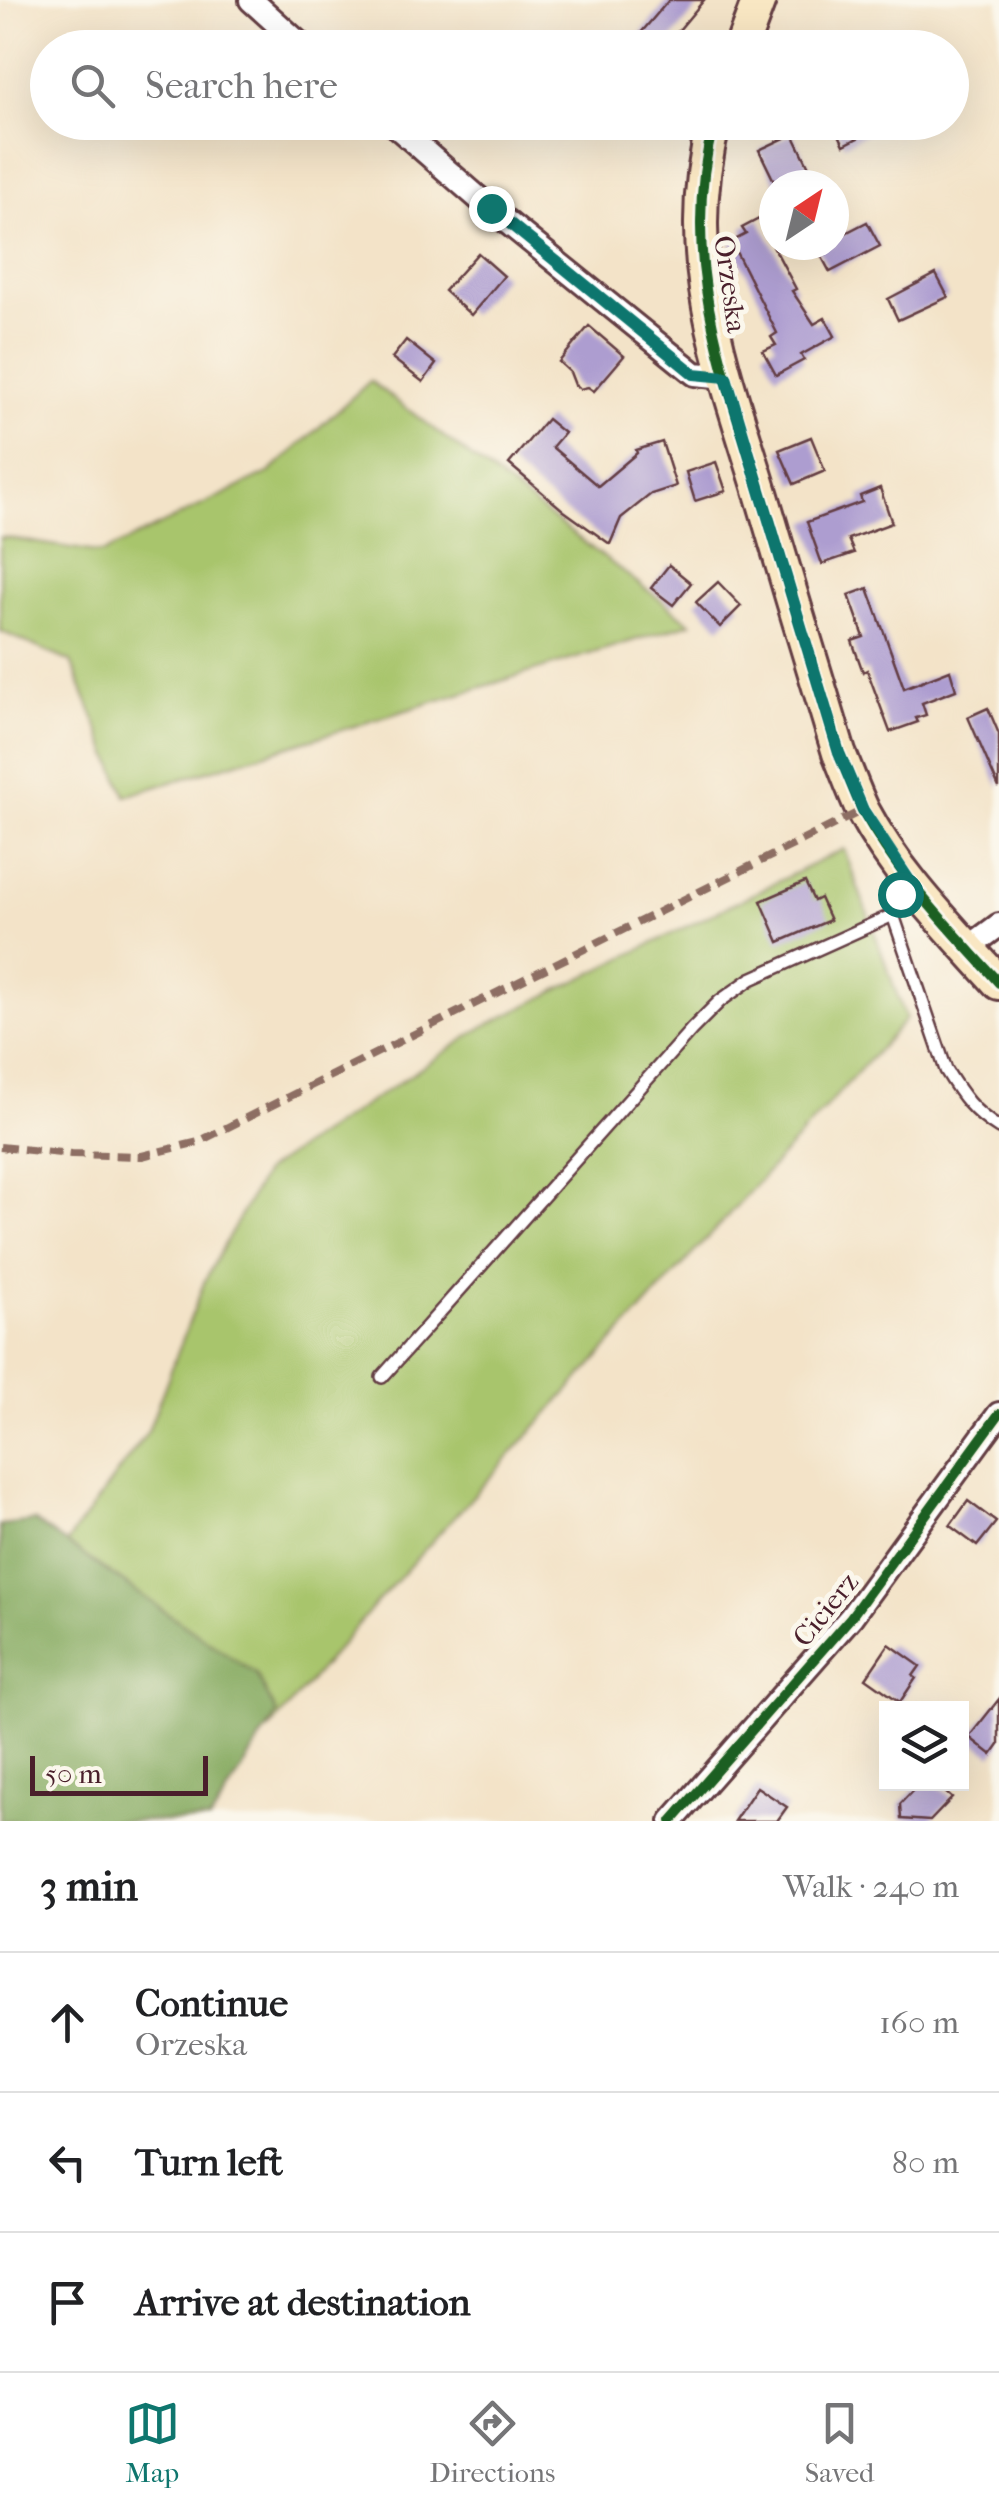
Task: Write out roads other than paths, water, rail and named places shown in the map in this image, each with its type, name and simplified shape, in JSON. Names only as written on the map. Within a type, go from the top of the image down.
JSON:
[{"type":"street","points":[[251,0],[284,30]]},
{"type":"street","points":[[747,30],[759,0]]},
{"type":"street","points":[[412,140],[694,374],[726,377]]},
{"type":"street","name":"Orzeska","points":[[710,140],[702,180],[699,246],[710,322],[839,753],[863,810],[911,883],[999,983]]},
{"type":"street","points":[[968,948],[999,924]]},
{"type":"street","name":"Cicierz","points":[[672,1821],[850,1617],[999,1414]]},
{"type":"lane","points":[[911,883],[893,904],[893,916],[946,1070],[976,1113],[999,1128]]},
{"type":"lane","points":[[382,1377],[720,1001],[751,979],[893,916]]}]
